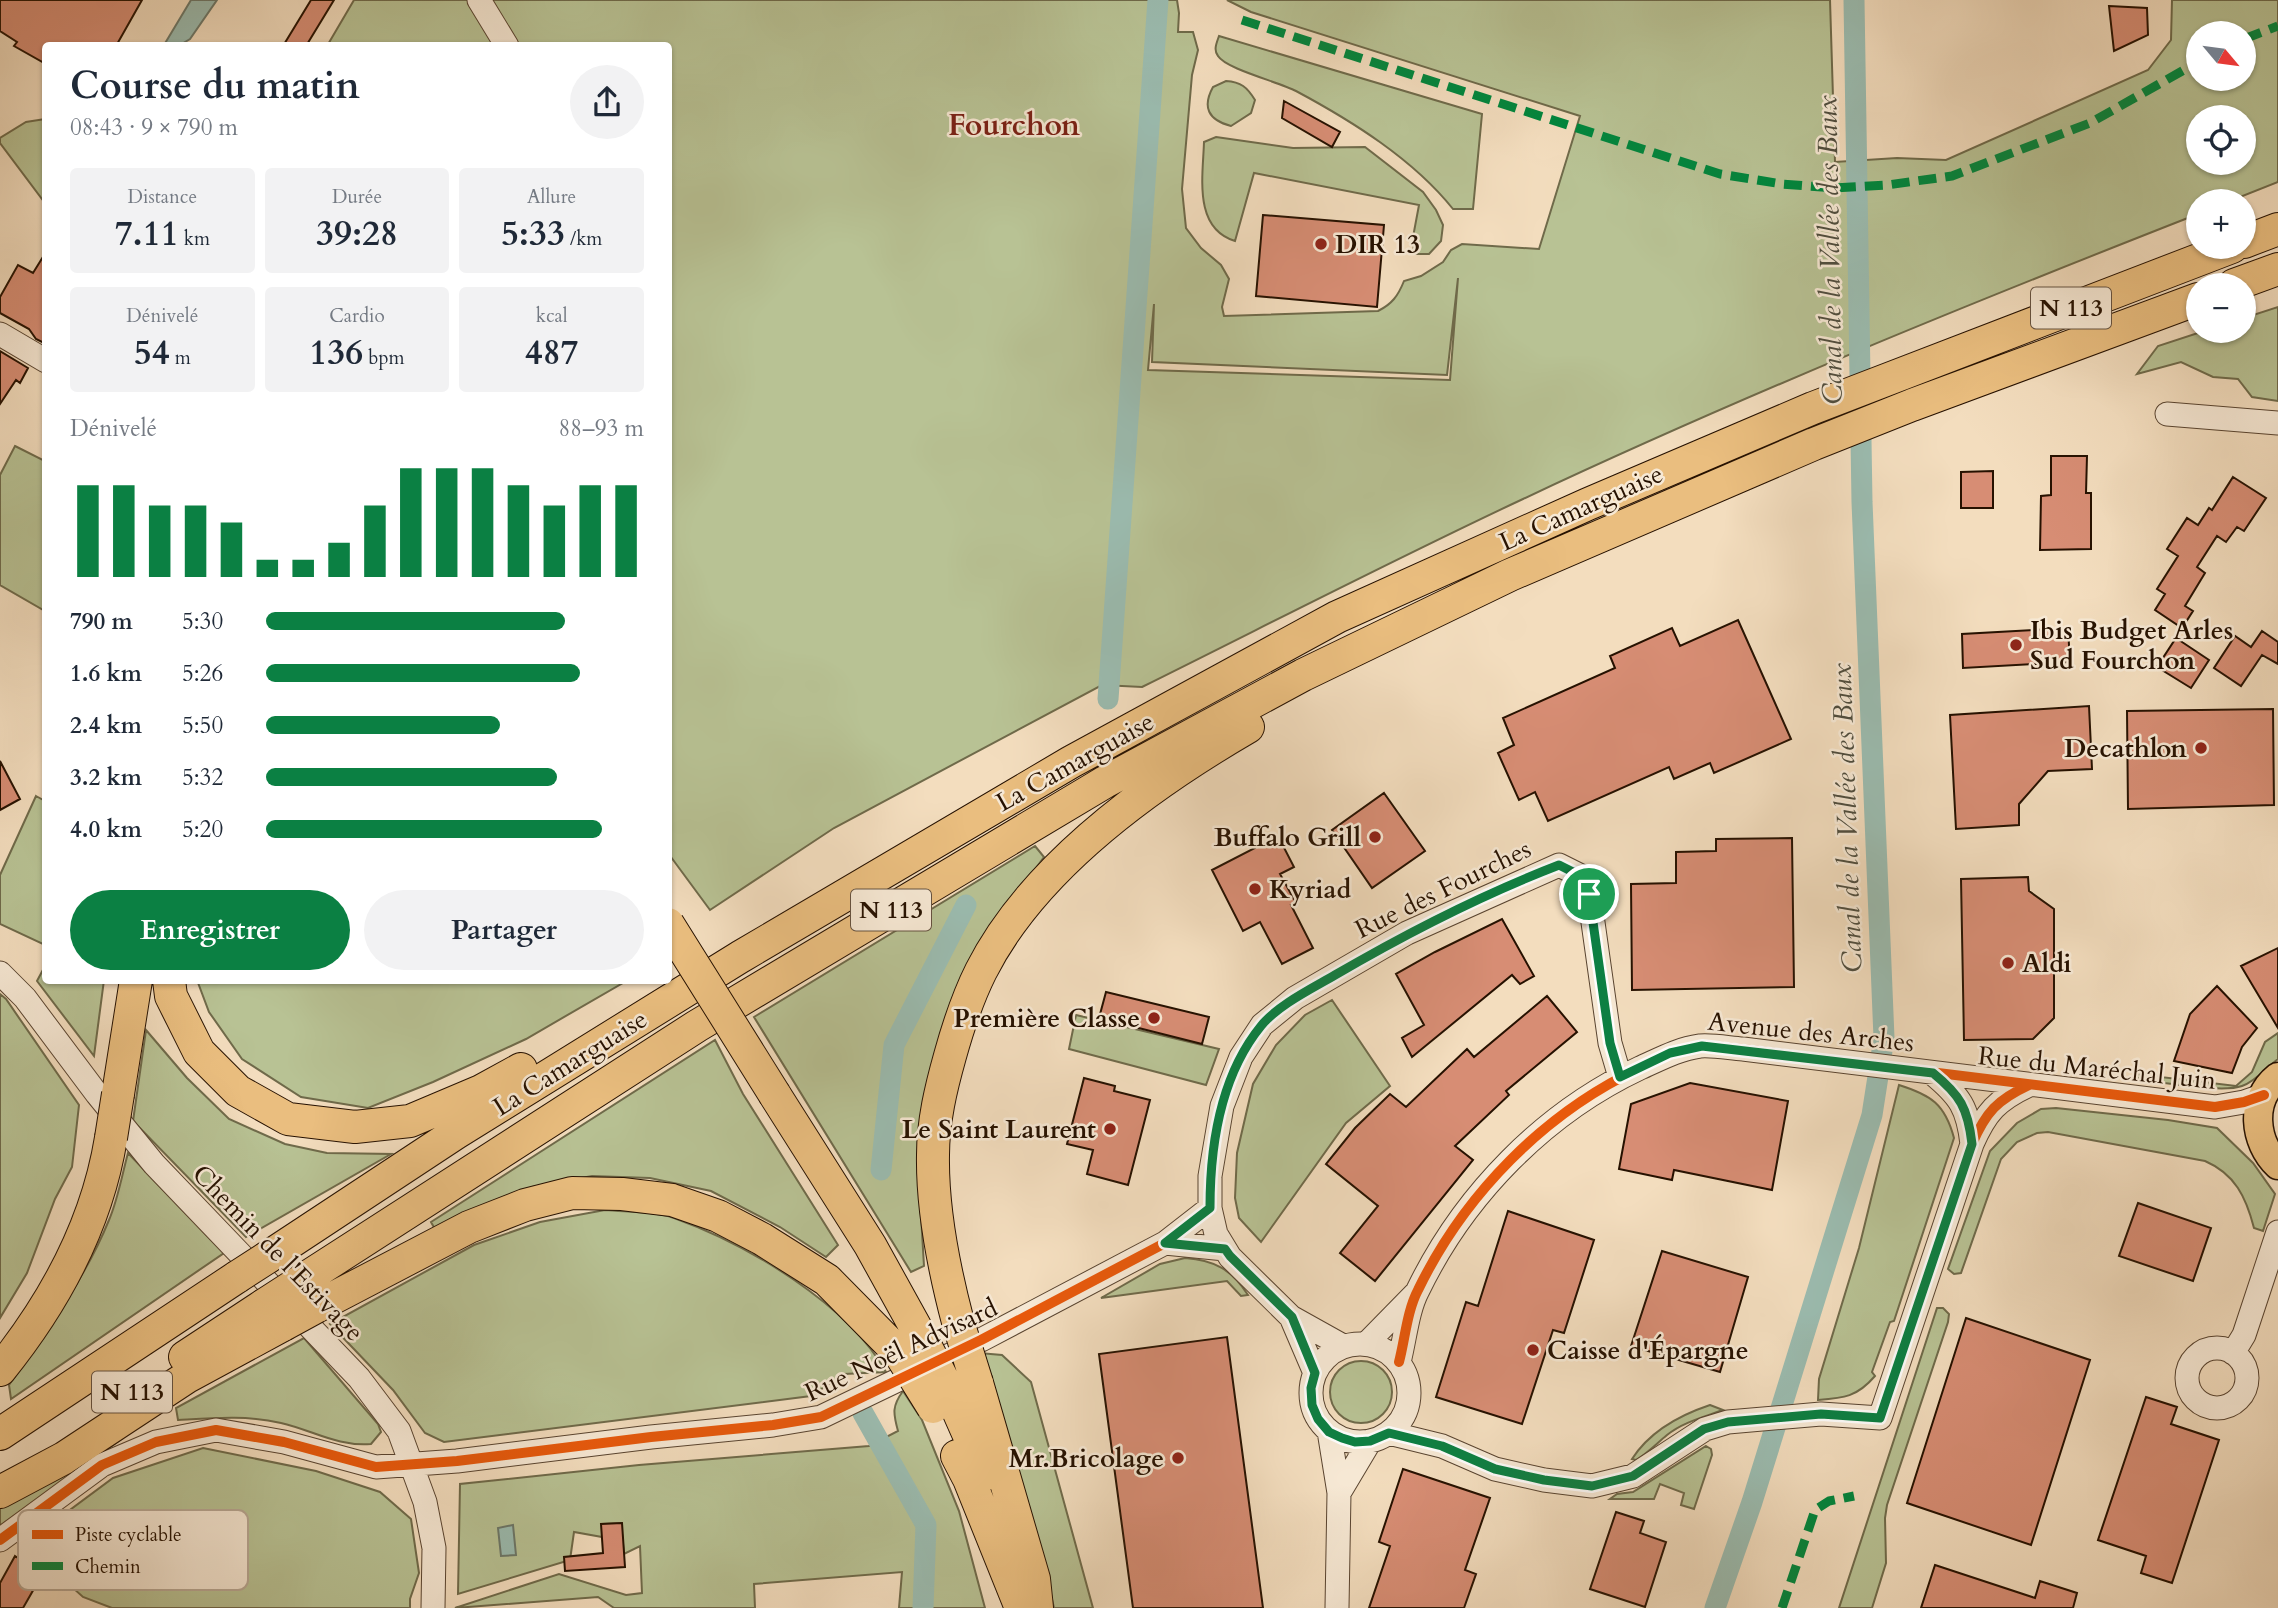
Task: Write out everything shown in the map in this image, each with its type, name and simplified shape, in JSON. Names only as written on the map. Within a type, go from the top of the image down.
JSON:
[{"type":"highway","points":[[2256,237],[2278,229]]},
{"type":"highway","name":"La Camarguaise","points":[[0,1434],[456,1133],[740,957],[1071,762],[1337,617],[1588,504],[1813,408],[2201,259]]},
{"type":"highway","points":[[2256,277],[2278,269]]},
{"type":"highway","name":"La Camarguaise","points":[[0,1480],[306,1296],[698,1026],[1105,782],[1303,674],[1510,575],[1814,444],[2186,303]]},
{"type":"highway","points":[[1021,1608],[969,1479],[954,1396],[958,1322],[936,1212],[933,1155],[938,1098],[956,1035],[981,971],[1015,916],[1073,852],[1138,798],[1226,739],[1510,575]]},
{"type":"highway","points":[[672,929],[870,1245],[911,1346]]},
{"type":"highway","points":[[170,984],[171,996],[199,1052],[238,1091],[288,1119],[355,1127],[410,1121],[481,1091],[648,999],[740,957]]},
{"type":"highway","points":[[0,1370],[34,1325],[66,1272],[96,1200],[111,1138],[135,984]]},
{"type":"highway","points":[[306,1296],[525,1205],[572,1193],[622,1194],[671,1200],[718,1216],[762,1239],[827,1280],[852,1303],[911,1346],[954,1396],[1034,1579],[1037,1608]]},
{"type":"highway","points":[[0,1492],[64,1458],[187,1377],[274,1315]]},
{"type":"highway","points":[[954,1396],[984,1469],[1030,1608]]},
{"type":"main road","points":[[2271,1086],[2258,1113],[2259,1133],[2268,1156],[2278,1166]]},
{"type":"street","points":[[479,0],[505,42]]},
{"type":"street","points":[[0,334],[42,360]]},
{"type":"street","points":[[2167,414],[2278,423]]},
{"type":"street","name":"Rue des Fourches","points":[[1343,1346],[1292,1317],[1230,1256],[1216,1234],[1210,1208],[1210,1176],[1224,1097],[1241,1057],[1262,1025],[1295,998],[1408,933],[1559,865],[1583,877],[1589,894],[1610,1043],[1620,1077]]},
{"type":"street","name":"Chemin de l'Estivage","points":[[0,973],[25,998],[154,1164],[359,1378],[399,1431],[425,1502],[434,1548],[433,1608]]},
{"type":"street","name":"Avenue des Arches","points":[[1399,1362],[1416,1293],[1437,1254],[1477,1197],[1518,1153],[1562,1114],[1620,1077],[1670,1053],[1702,1046],[1929,1072]]},
{"type":"street","points":[[1929,1072],[1951,1088],[1964,1105],[1972,1144]]},
{"type":"street","name":"Rue du Maréchal Juin","points":[[1929,1072],[2215,1107],[2244,1102],[2271,1086]]},
{"type":"street","points":[[1339,1493],[1379,1437],[1405,1415],[1410,1389],[1399,1362],[1390,1353],[1366,1343],[1343,1346],[1322,1362],[1315,1373],[1311,1388],[1312,1405],[1318,1419],[1329,1432],[1355,1442],[1379,1437],[1442,1446],[1495,1469],[1544,1480],[1592,1486],[1633,1476],[1704,1429],[1728,1422],[1821,1414],[1880,1418],[1972,1144],[1982,1122],[1998,1102],[2029,1085]]},
{"type":"street","name":"Rue du Maréchal Juin","points":[[2215,1107],[2259,1133]]},
{"type":"street","name":"Rue Noël Advisard","points":[[41,1510],[102,1465],[156,1442],[216,1430],[284,1442],[376,1467],[414,1466],[773,1425],[821,1417],[1039,1311],[1165,1243],[1210,1208]]},
{"type":"street","points":[[2233,1353],[2244,1335],[2278,1232]]},
{"type":"street","points":[[1165,1243],[1225,1249]]},
{"type":"street","name":"Avenue des Arches","points":[[1366,1343],[1416,1293]]},
{"type":"street","name":"Rue des Fourches","points":[[1292,1317],[1315,1373]]},
{"type":"street","points":[[1409,1403],[1424,1426],[1442,1446]]},
{"type":"street","points":[[1329,1432],[1339,1493],[1337,1608]]},
{"type":"street","name":"Rue Noël Advisard","points":[[0,1540],[18,1527]]},
{"type":"green space","points":[[354,0],[475,0],[497,42],[329,42]]},
{"type":"green space","points":[[487,0],[1177,0],[1178,32],[1193,32],[1198,50],[1192,75],[1182,189],[1186,228],[1201,248],[1221,265],[1229,279],[1222,307],[1224,316],[1378,311],[1394,299],[1404,281],[1421,276],[1443,262],[1451,250],[1462,244],[1539,249],[1580,116],[1251,12],[1227,0],[1830,0],[1835,162],[1897,158],[1946,160],[2148,70],[2171,40],[2172,0],[2278,0],[2278,182],[2256,191],[2186,189],[2186,219],[1943,316],[1690,423],[1475,522],[1142,687],[1102,685],[834,828],[710,910],[672,858],[672,42],[517,42]],"holes":[[[1458,278],[1450,380],[1148,370],[1154,304],[1152,362],[1447,375]]]},
{"type":"green space","points":[[1219,36],[1482,114],[1473,209],[1453,209],[1401,158],[1339,115],[1296,91],[1223,61],[1216,51]]},
{"type":"green space","points":[[1226,81],[1243,86],[1255,100],[1251,113],[1231,126],[1212,116],[1208,107],[1213,87]]},
{"type":"green space","points":[[42,120],[42,199],[0,143],[0,138],[26,122]]},
{"type":"green space","points":[[1216,137],[1293,148],[1365,147],[1423,192],[1443,225],[1441,241],[1429,254],[1414,254],[1413,237],[1419,205],[1254,173],[1235,241],[1212,225],[1203,199],[1204,142]]},
{"type":"green space","points":[[2278,307],[2278,401],[2252,397],[2238,379],[2213,377],[2181,362],[2137,374],[2158,346],[2186,337],[2186,343],[2256,343],[2256,314]]},
{"type":"green space","points":[[15,446],[42,460],[42,609],[0,585],[0,475]]},
{"type":"green space","points":[[36,796],[42,799],[42,944],[0,924],[0,875]]},
{"type":"green space","points":[[1035,846],[1044,857],[1009,905],[920,1198],[924,1266],[911,1272],[754,1017]]},
{"type":"green space","points":[[42,972],[42,984],[103,984],[94,1056],[37,981]]},
{"type":"green space","points":[[198,984],[621,984],[526,1039],[433,1082],[368,1108],[301,1097],[242,1059],[209,1012]]},
{"type":"green space","points":[[0,994],[79,1105],[72,1167],[55,1199],[27,1273],[0,1318]]},
{"type":"green space","points":[[1332,1000],[1390,1086],[1346,1123],[1261,1242],[1239,1218],[1235,1198],[1237,1153],[1253,1084],[1276,1045],[1305,1015]]},
{"type":"green space","points":[[1076,1015],[1219,1049],[1206,1085],[1069,1049]]},
{"type":"green space","points":[[146,1030],[187,1078],[229,1119],[285,1144],[327,1153],[391,1154],[246,1237],[133,1121]]},
{"type":"green space","points":[[2278,1033],[2278,1059],[2242,1086],[2209,1088],[2147,1081],[2135,1077],[2136,1074],[2236,1086],[2252,1072],[2265,1042]]},
{"type":"green space","points":[[715,1040],[743,1094],[838,1245],[826,1257],[780,1227],[711,1191],[650,1178],[592,1176],[532,1187],[436,1231],[431,1222]]},
{"type":"green space","points":[[1899,1085],[1935,1102],[1946,1117],[1954,1138],[1894,1321],[1890,1322],[1872,1372],[1875,1376],[1850,1395],[1818,1400],[1819,1379],[1859,1248]]},
{"type":"green space","points":[[2056,1108],[2217,1128],[2253,1163],[2275,1194],[2263,1231],[2254,1228],[2243,1197],[2232,1180],[2205,1161],[2048,1132],[2037,1133],[2017,1142],[2001,1159],[1961,1273],[1954,1274],[1948,1269],[1990,1151],[2017,1123],[2041,1109]]},
{"type":"green space","points":[[128,1153],[224,1253],[11,1399],[9,1385],[64,1305],[99,1242],[115,1204]]},
{"type":"green space","points":[[605,1210],[674,1218],[733,1243],[763,1260],[821,1300],[847,1323],[869,1347],[886,1372],[844,1374],[811,1396],[444,1442],[425,1433],[393,1390],[330,1324],[474,1245],[540,1222]]},
{"type":"green space","points":[[1185,1258],[1205,1261],[1222,1268],[1236,1279],[1248,1295],[1241,1296],[1227,1281],[1101,1298],[1160,1264]]},
{"type":"green space","points":[[1937,1308],[1943,1308],[1949,1314],[1948,1322],[1887,1505],[1886,1563],[1872,1608],[1839,1608]]},
{"type":"green space","points":[[304,1338],[378,1424],[381,1432],[371,1444],[347,1443],[281,1423],[255,1419],[178,1420],[176,1408]]},
{"type":"green space","points":[[979,1353],[1002,1355],[1031,1382],[1093,1608],[1054,1608],[1039,1542]]},
{"type":"green space","points":[[1361,1361],[1373,1363],[1383,1370],[1390,1380],[1390,1404],[1383,1414],[1373,1421],[1361,1423],[1349,1421],[1339,1414],[1332,1404],[1330,1392],[1332,1380],[1339,1370],[1349,1363]]},
{"type":"green space","points":[[903,1391],[922,1420],[959,1511],[985,1608],[899,1608],[902,1572],[754,1584],[755,1608],[614,1608],[598,1597],[455,1608],[559,1574],[626,1595],[642,1593],[640,1546],[624,1554],[621,1523],[602,1524],[602,1537],[574,1532],[570,1560],[458,1594],[460,1484],[639,1465],[869,1446],[898,1431],[894,1410]]},
{"type":"green space","points":[[1710,1405],[1723,1410],[1680,1427],[1636,1460],[1632,1459],[1648,1440],[1666,1425]]},
{"type":"green space","points":[[123,1438],[22,1510],[18,1510],[18,1513],[0,1526],[0,1508]]},
{"type":"green space","points":[[1706,1446],[1711,1449],[1712,1455],[1694,1509],[1681,1505],[1684,1493],[1660,1484],[1654,1499],[1610,1499],[1617,1494],[1633,1492]]},
{"type":"green space","points":[[203,1448],[316,1471],[380,1492],[411,1519],[419,1573],[410,1599],[410,1608],[112,1608],[83,1597],[75,1590],[248,1590],[248,1510],[70,1510],[113,1478]]},
{"type":"water","points":[[191,0],[217,0],[190,39],[185,42],[166,42]]},
{"type":"water","points":[[513,1525],[516,1555],[501,1556],[498,1528]]},
{"type":"building","points":[[0,0],[142,0],[118,42],[42,42],[42,62],[14,46],[17,42],[0,31]]},
{"type":"building","points":[[311,0],[334,0],[308,42],[285,42]]},
{"type":"building","points":[[2109,6],[2147,8],[2148,35],[2114,51]]},
{"type":"building","points":[[1284,101],[1340,132],[1332,147],[1282,118]]},
{"type":"building","name":"DIR 13","points":[[1263,215],[1384,225],[1377,307],[1256,296]]},
{"type":"building","points":[[42,258],[42,342],[36,339],[29,329],[0,313],[0,297],[18,265],[33,273]]},
{"type":"building","points":[[0,351],[28,368],[20,383],[16,380],[0,404]]},
{"type":"building","points":[[2051,456],[2087,456],[2086,493],[2091,493],[2091,549],[2040,550],[2041,496],[2051,495]]},
{"type":"building","points":[[1993,471],[1993,508],[1961,508],[1961,472]]},
{"type":"building","points":[[2233,477],[2266,498],[2244,531],[2237,527],[2226,542],[2217,536],[2197,567],[2205,573],[2185,606],[2193,611],[2182,628],[2155,610],[2165,594],[2157,589],[2178,556],[2167,549],[2187,518],[2198,525],[2209,508],[2212,510]]},
{"type":"building","points":[[1738,620],[1791,739],[1714,773],[1710,763],[1674,779],[1669,767],[1548,821],[1535,792],[1519,800],[1498,753],[1514,745],[1503,718],[1615,668],[1610,656],[1672,628],[1680,646]]},
{"type":"building","points":[[2068,628],[2070,662],[1963,668],[1962,634]]},
{"type":"building","points":[[2262,631],[2278,642],[2278,664],[2262,655],[2241,686],[2214,668],[2235,636],[2251,647]]},
{"type":"building","points":[[2176,638],[2209,660],[2191,688],[2157,667]]},
{"type":"building","points":[[2089,706],[2092,769],[2048,771],[2019,804],[2019,825],[1956,829],[1950,715]]},
{"type":"building","name":"Decathlon","points":[[2273,709],[2274,805],[2128,809],[2127,711]]},
{"type":"building","points":[[0,761],[20,799],[0,810]]},
{"type":"building","name":"Buffalo Grill","points":[[1384,793],[1425,851],[1372,888],[1332,830]]},
{"type":"building","name":"Kyriad","points":[[1278,836],[1294,867],[1280,874],[1296,903],[1291,905],[1313,948],[1282,964],[1260,922],[1243,931],[1212,870]]},
{"type":"building","points":[[1792,838],[1794,987],[1632,990],[1631,884],[1676,883],[1676,852],[1716,851],[1716,839]]},
{"type":"building","name":"Aldi","points":[[2028,877],[2029,891],[2054,909],[2054,1018],[2033,1039],[1964,1040],[1961,879]]},
{"type":"building","points":[[1502,919],[1534,976],[1520,984],[1512,975],[1412,1057],[1402,1038],[1424,1025],[1396,974]]},
{"type":"building","points":[[2278,948],[2278,1028],[2241,966]]},
{"type":"building","points":[[2217,986],[2257,1028],[2242,1047],[2232,1073],[2174,1061],[2190,1014]]},
{"type":"building","name":"Première Classe","points":[[1106,992],[1209,1017],[1202,1044],[1099,1018]]},
{"type":"building","points":[[1547,996],[1577,1032],[1506,1091],[1509,1095],[1455,1146],[1473,1160],[1375,1281],[1340,1253],[1378,1206],[1326,1164],[1355,1128],[1390,1094],[1406,1107],[1467,1049],[1474,1057]]},
{"type":"building","name":"Le Saint Laurent","points":[[1084,1078],[1115,1086],[1114,1091],[1150,1100],[1128,1185],[1087,1174],[1093,1150],[1067,1144]]},
{"type":"building","points":[[1690,1083],[1788,1101],[1772,1190],[1674,1170],[1672,1180],[1619,1169],[1631,1104]]},
{"type":"building","points":[[2138,1203],[2211,1228],[2193,1281],[2119,1256]]},
{"type":"building","points":[[1508,1211],[1594,1240],[1564,1333],[1553,1330],[1522,1424],[1436,1397],[1466,1302],[1478,1306]]},
{"type":"building","points":[[1662,1251],[1748,1277],[1720,1372],[1631,1346]]},
{"type":"building","points":[[1966,1318],[2090,1360],[2031,1545],[1907,1503]]},
{"type":"building","name":"Mr.Bricolage","points":[[1227,1337],[1263,1608],[1133,1608],[1099,1354]]},
{"type":"building","points":[[2146,1397],[2177,1407],[2171,1424],[2219,1440],[2172,1583],[2141,1573],[2146,1556],[2098,1540]]},
{"type":"building","points":[[1403,1469],[1490,1498],[1465,1570],[1476,1574],[1464,1608],[1369,1608],[1390,1546],[1379,1542]]},
{"type":"building","points":[[1616,1512],[1644,1521],[1640,1533],[1666,1542],[1645,1607],[1590,1589]]},
{"type":"building","points":[[622,1523],[625,1567],[565,1571],[564,1557],[603,1553],[601,1524]]},
{"type":"building","points":[[15,1556],[18,1558],[18,1590],[33,1590],[23,1608],[0,1608],[0,1583]]},
{"type":"building","points":[[1935,1565],[2035,1598],[2040,1581],[2077,1593],[2073,1608],[1921,1608]]},
{"type":"waterway","points":[[1108,699],[1158,0]]},
{"type":"waterway","name":"Canal de la Vallée des Baux","points":[[1715,1608],[1752,1502],[1872,1115],[1884,1038],[1862,502],[1854,0]]},
{"type":"waterway","points":[[881,1170],[894,1045],[966,905]]},
{"type":"waterway","points":[[863,1413],[926,1525],[923,1608]]},
{"type":"marked path","points":[[1242,20],[1720,174],[1782,184],[1835,188],[1887,185],[1952,176],[2090,123],[2186,69]]},
{"type":"marked path","points":[[2256,34],[2278,26]]},
{"type":"marked path","points":[[1782,1608],[1815,1510],[1829,1501],[1854,1496]]},
{"type":"cycle path","points":[[1399,1362],[1414,1298],[1437,1255],[1483,1190],[1510,1160],[1571,1108],[1640,1068],[1684,1049],[1700,1046],[1743,1049],[2215,1107],[2264,1095]]},
{"type":"cycle path","points":[[1389,1433],[1442,1446],[1495,1469],[1544,1480],[1592,1486],[1633,1476],[1705,1429],[1728,1422],[1821,1414],[1880,1418],[1972,1144],[1982,1123],[1994,1108],[2029,1085]]},
{"type":"cycle path","points":[[41,1510],[102,1465],[156,1442],[216,1430],[284,1442],[376,1467],[457,1461],[773,1425],[821,1417],[981,1340],[1165,1243],[1210,1208]]},
{"type":"cycle path","points":[[0,1540],[18,1527]]},
{"type":"place","name":"DIR 13","points":[[1321,244]]},
{"type":"place","name":"Ibis Budget Arles Sud Fourchon","points":[[2016,645]]},
{"type":"place","name":"Decathlon","points":[[2201,748]]},
{"type":"place","name":"Buffalo Grill","points":[[1375,837]]},
{"type":"place","name":"Kyriad","points":[[1255,889]]},
{"type":"place","name":"Aldi","points":[[2008,963]]},
{"type":"place","name":"Première Classe","points":[[1154,1018]]},
{"type":"place","name":"Le Saint Laurent","points":[[1110,1129]]},
{"type":"place","name":"Caisse d'Épargne","points":[[1533,1350]]},
{"type":"place","name":"Mr.Bricolage","points":[[1178,1458]]},
{"type":"district","name":"Fourchon","points":[[1014,125]]},
{"type":"route","points":[[1559,865],[1583,877],[1589,894],[1610,1043],[1620,1077],[1670,1053],[1702,1046],[1743,1049],[1933,1073],[1951,1088],[1964,1105],[1972,1144],[1880,1418],[1821,1414],[1728,1422],[1704,1429],[1633,1476],[1605,1485],[1592,1486],[1544,1480],[1495,1469],[1442,1446],[1389,1433],[1370,1441],[1355,1442],[1329,1432],[1318,1419],[1312,1405],[1311,1388],[1315,1373],[1292,1317],[1225,1249],[1165,1243],[1210,1208],[1210,1176],[1227,1088],[1241,1057],[1262,1025],[1295,998],[1408,933],[1542,871],[1559,865]]}]
